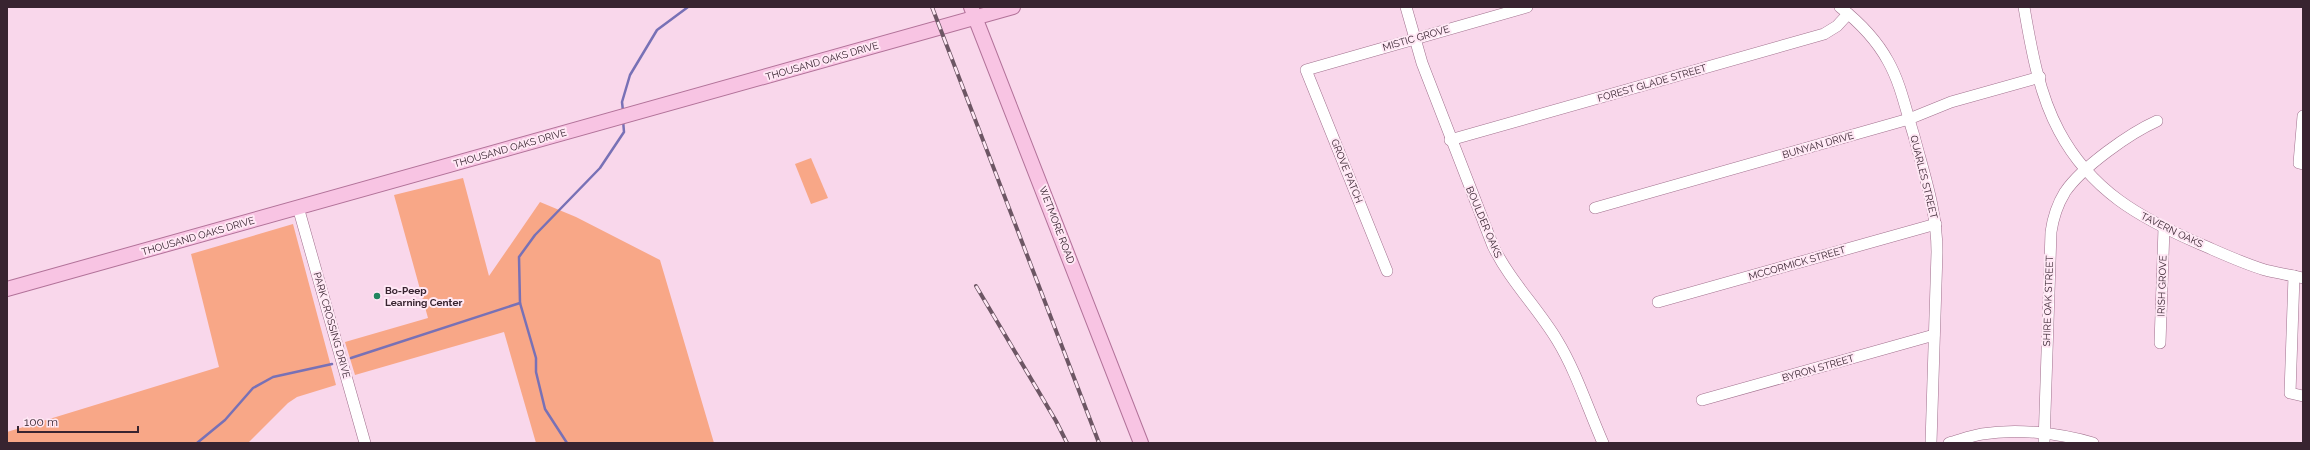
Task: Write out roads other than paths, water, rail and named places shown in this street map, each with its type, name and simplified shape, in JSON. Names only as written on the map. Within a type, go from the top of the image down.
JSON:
[{"type":"main road","name":"THOUSAND OAKS DRIVE","points":[[7,289],[646,110],[974,12],[1013,7]]},
{"type":"main road","name":"WETMORE ROAD","points":[[974,12],[1141,443]]},
{"type":"street","name":"BOULDER OAKS","points":[[1406,7],[1414,39],[1450,140],[1500,261],[1543,317],[1558,341],[1603,443]]},
{"type":"street","name":"MISTIC GROVE","points":[[1306,70],[1527,7]]},
{"type":"street","name":"TAVERN OAKS","points":[[2024,7],[2031,47],[2048,106],[2059,131],[2086,170],[2117,200],[2164,228],[2240,262],[2266,270],[2299,277]]},
{"type":"street","name":"QUARLES STREET","points":[[1844,10],[1866,30],[1888,61],[1900,89],[1932,202],[1936,224],[1931,443]]},
{"type":"street","name":"FOREST GLADE STREET","points":[[1450,140],[1824,34],[1837,26],[1844,10]]},
{"type":"street","name":"GROVE PATCH","points":[[1306,70],[1387,271]]},
{"type":"street","name":"BUNYAN DRIVE","points":[[1595,208],[1909,119],[1950,102],[2040,77]]},
{"type":"street","points":[[2301,163],[2303,116]]},
{"type":"street","name":"SHIRE OAK STREET","points":[[2044,438],[2052,224],[2057,208],[2065,193],[2086,170],[2130,135],[2157,121]]},
{"type":"street","name":"PARK CROSSING DRIVE","points":[[298,208],[365,443]]},
{"type":"street","name":"MCCORMICK STREET","points":[[1658,302],[1936,224]]},
{"type":"street","name":"IRISH GROVE","points":[[2160,343],[2164,228]]},
{"type":"street","points":[[2299,277],[2290,393],[2303,396]]},
{"type":"street","name":"BYRON STREET","points":[[1702,400],[1934,335]]},
{"type":"street","points":[[1949,443],[1982,434],[2008,432],[2044,438],[2093,443]]},
{"type":"waterway","points":[[623,111],[622,102],[630,75],[657,30],[688,7]]},
{"type":"waterway","points":[[567,443],[545,409],[536,372],[536,358],[520,303],[519,257],[535,235],[600,168],[624,132],[623,120]]},
{"type":"waterway","points":[[351,358],[520,303]]},
{"type":"waterway","points":[[197,443],[225,420],[253,388],[273,377],[332,364]]},
{"type":"railway","points":[[932,7],[1099,443]]},
{"type":"railway","points":[[976,286],[1056,421],[1067,443]]},
{"type":"place","name":"Bo-Peep Learning Center","points":[[377,296]]}]
